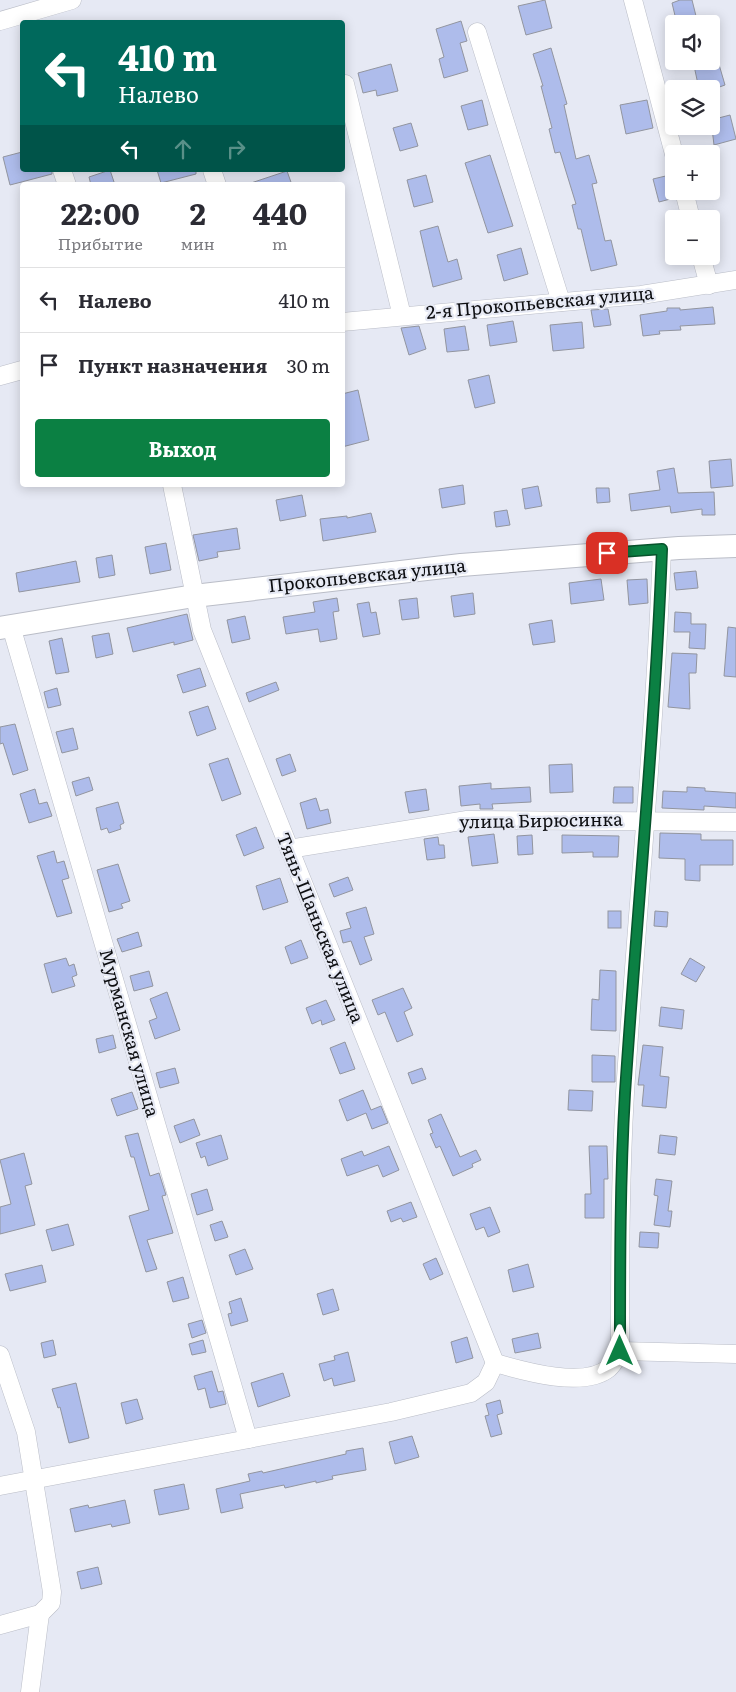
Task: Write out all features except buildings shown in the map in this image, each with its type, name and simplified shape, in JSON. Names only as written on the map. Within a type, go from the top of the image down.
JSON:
[{"type":"main road","name":"Прокопьевская улица","points":[[6,627],[194,596],[461,565],[662,549],[736,546]]},
{"type":"street","points":[[0,21],[72,0]]},
{"type":"street","points":[[633,0],[672,145]]},
{"type":"street","points":[[477,32],[561,302]]},
{"type":"street","points":[[345,84],[402,316]]},
{"type":"street","points":[[703,265],[709,285]]},
{"type":"street","name":"2-я Прокопьевская улица","points":[[345,322],[641,295],[736,280]]},
{"type":"street","points":[[0,376],[20,371]]},
{"type":"street","name":"Тянь-Шаньская улица","points":[[172,487],[202,630],[495,1363]]},
{"type":"street","points":[[0,1486],[391,1412],[471,1393],[486,1382],[495,1363],[543,1376],[584,1378],[609,1368],[620,1351],[620,1228],[625,1094],[646,820],[662,549]]},
{"type":"street","name":"Мурманская улица","points":[[6,627],[248,1439]]},
{"type":"street","name":"улица Бирюсинка","points":[[289,849],[467,820],[736,822]]},
{"type":"street","points":[[620,1351],[736,1354]]},
{"type":"street","points":[[0,1355],[26,1432],[52,1592],[51,1603],[40,1614],[0,1625]]},
{"type":"street","points":[[30,1692],[40,1614]]},
{"type":"route","points":[[607,553],[662,549],[660,614],[625,1094],[620,1228],[620,1351]]}]
